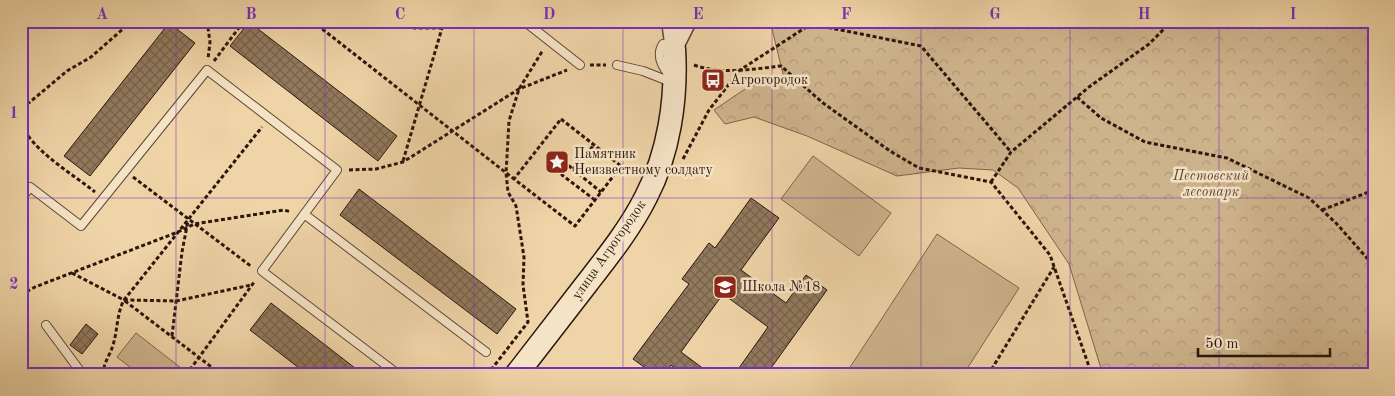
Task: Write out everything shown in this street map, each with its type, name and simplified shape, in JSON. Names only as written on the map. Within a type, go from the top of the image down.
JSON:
[{"type":"street","name":"улица Агрогородок","points":[[516,375],[606,259],[646,197],[657,172],[665,142],[675,84],[670,21]]},
{"type":"street","points":[[674,54],[688,21]]},
{"type":"lane","points":[[21,30],[28,21]]},
{"type":"lane","points":[[524,21],[580,65]]},
{"type":"lane","points":[[617,66],[643,71],[675,84]]},
{"type":"lane","points":[[21,199],[30,187],[81,226],[207,70],[337,170],[262,271],[399,375]]},
{"type":"lane","points":[[304,214],[486,352]]},
{"type":"lane","points":[[46,325],[83,375]]},
{"type":"path","points":[[21,107],[30,102],[67,71],[91,57],[132,21]]},
{"type":"path","points":[[207,21],[210,42],[207,70]]},
{"type":"path","points":[[207,70],[244,21]]},
{"type":"path","points":[[312,21],[574,226],[621,166],[561,119],[514,179]]},
{"type":"path","points":[[401,21],[414,28],[442,28]]},
{"type":"path","points":[[403,162],[442,28],[447,21]]},
{"type":"path","points":[[992,182],[1011,152],[1076,97],[1149,44],[1172,21]]},
{"type":"path","points":[[740,70],[811,24],[921,46],[1011,152]]},
{"type":"path","points":[[487,375],[528,322],[523,285],[524,257],[516,206],[508,192],[506,173],[509,121],[519,89],[549,41]]},
{"type":"path","points":[[674,54],[705,69],[740,70],[781,66],[823,103],[890,151],[919,168],[992,182],[1050,255],[1092,375]]},
{"type":"path","points":[[337,170],[376,169],[403,162],[519,89],[580,65],[617,66]]},
{"type":"path","points":[[1076,97],[1101,118],[1146,142],[1227,158],[1308,198],[1336,223],[1374,266]]},
{"type":"path","points":[[104,375],[104,366],[113,345],[120,309],[124,300],[269,118]]},
{"type":"path","points":[[21,125],[27,136],[48,156],[104,198]]},
{"type":"path","points":[[573,169],[594,145]]},
{"type":"path","points":[[595,200],[562,175],[569,166],[602,192]]},
{"type":"path","points":[[125,172],[253,268],[262,271],[186,375]]},
{"type":"path","points":[[1322,210],[1374,190]]},
{"type":"path","points":[[21,295],[35,286],[178,232],[194,224],[284,210],[304,214]]},
{"type":"path","points":[[172,336],[182,252],[188,220]]},
{"type":"path","points":[[988,375],[1054,267]]},
{"type":"path","points":[[72,273],[124,300],[222,375]]},
{"type":"path","points":[[124,300],[176,301],[252,285]]},
{"type":"green space","name":"Пестовский лесопарк","points":[[770,21],[1374,21],[1374,375],[1103,375],[1069,264],[1018,188],[993,170],[959,168],[897,176],[807,136],[754,117],[725,124],[714,110],[748,87],[784,78]]},
{"type":"green space","points":[[813,156],[891,213],[859,256],[781,199]]},
{"type":"green space","points":[[937,234],[1019,288],[963,375],[845,375]]},
{"type":"green space","points":[[136,333],[181,368],[176,375],[140,375],[117,357]]},
{"type":"building","points":[[249,22],[397,136],[378,161],[230,46]]},
{"type":"building","points":[[169,23],[195,43],[90,176],[64,156]]},
{"type":"building","points":[[359,189],[516,309],[497,334],[340,215]]},
{"type":"building","name":"Школа №18","points":[[751,198],[779,218],[741,270],[786,303],[806,275],[827,290],[766,375],[734,375],[768,327],[723,294],[681,352],[712,375],[684,375],[671,365],[664,375],[655,375],[633,359],[689,284],[682,279],[709,243],[715,248]]},
{"type":"building","points":[[271,303],[364,375],[308,375],[250,330]]},
{"type":"building","points":[[86,324],[98,334],[82,354],[70,345]]},
{"type":"place","name":"Агрогородок","points":[[713,80]]},
{"type":"place","name":"Памятник Неизвестному солдату","points":[[557,162]]},
{"type":"place","name":"Школа №18","points":[[725,287]]}]
